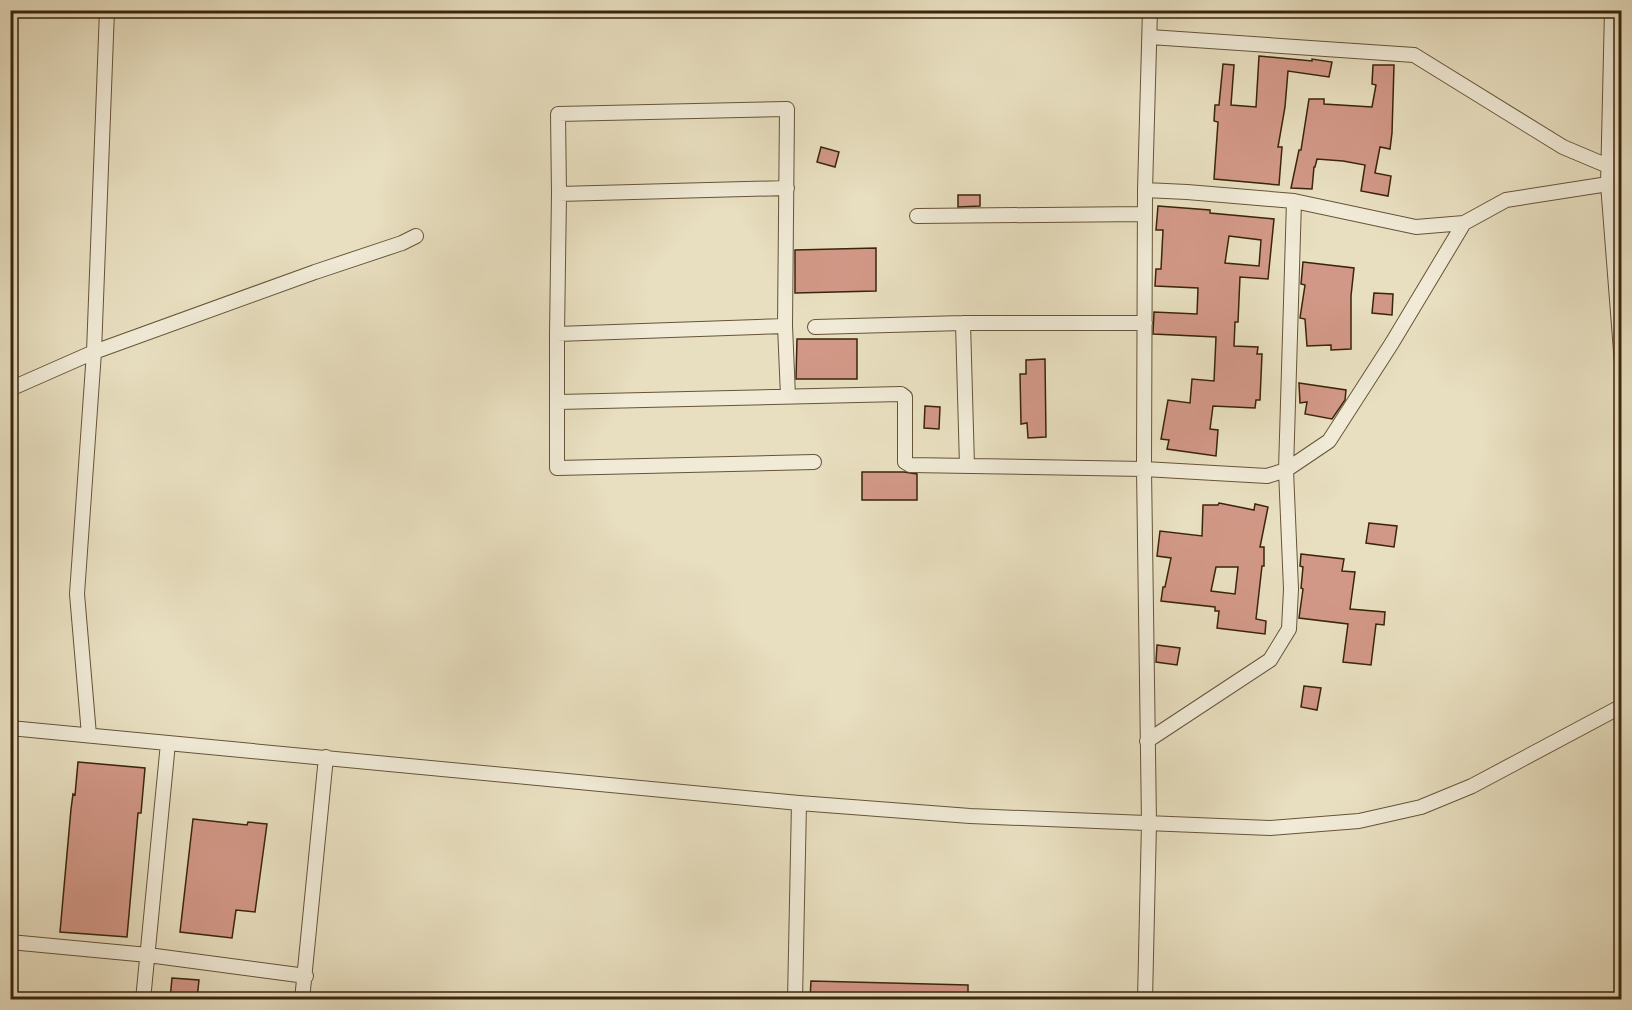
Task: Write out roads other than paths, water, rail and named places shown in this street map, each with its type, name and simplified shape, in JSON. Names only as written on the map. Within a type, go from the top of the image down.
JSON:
[{"type":"street","points":[[89,735],[77,594],[94,352],[107,10]]},
{"type":"street","points":[[1145,999],[1149,823],[1144,469],[1145,190],[1150,10]]},
{"type":"street","points":[[1612,10],[1608,184],[1622,364]]},
{"type":"street","points":[[1150,37],[1414,56],[1563,147],[1608,165],[1622,178]]},
{"type":"street","points":[[788,396],[785,326],[787,109],[558,114],[557,468],[814,462]]},
{"type":"street","points":[[1145,190],[1294,201],[1416,227],[1464,223],[1506,200],[1608,184]]},
{"type":"street","points":[[559,194],[787,188]]},
{"type":"street","points":[[1147,741],[1269,660],[1290,629],[1291,589],[1286,470],[1294,201]]},
{"type":"street","points":[[917,216],[1145,214]]},
{"type":"street","points":[[558,402],[901,394],[905,397],[905,462],[910,465],[1144,469],[1267,476],[1286,470],[1329,441],[1392,343],[1464,223]]},
{"type":"street","points":[[10,388],[94,352],[402,243],[416,236]]},
{"type":"street","points":[[815,327],[963,323],[1145,323]]},
{"type":"street","points":[[963,323],[967,466]]},
{"type":"street","points":[[556,334],[785,326]]},
{"type":"street","points":[[10,728],[799,803],[970,816],[1270,828],[1359,821],[1421,807],[1472,786],[1622,706]]},
{"type":"street","points":[[143,999],[168,743]]},
{"type":"street","points":[[302,999],[326,757]]},
{"type":"street","points":[[795,999],[799,803]]},
{"type":"street","points":[[10,942],[148,955],[306,976]]}]
